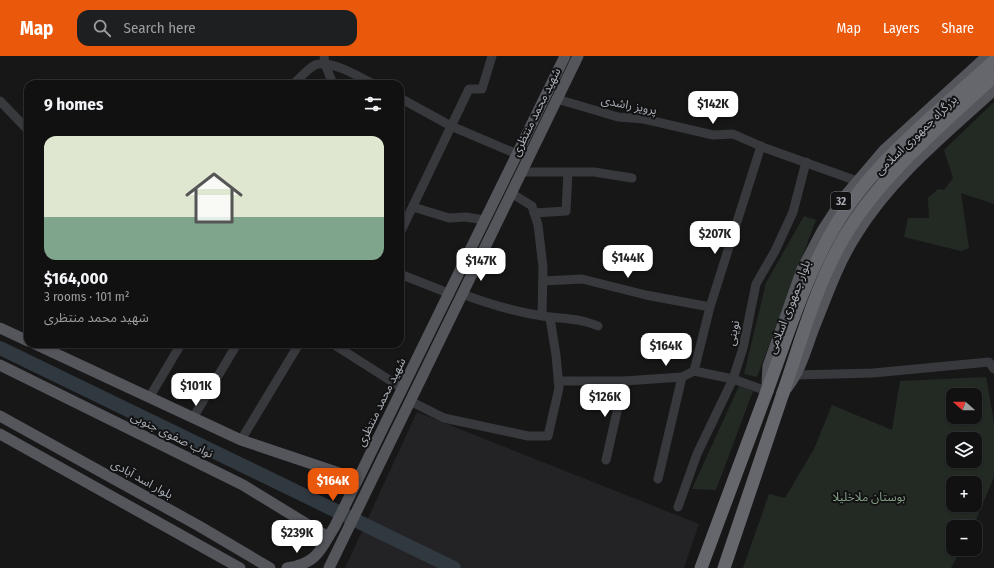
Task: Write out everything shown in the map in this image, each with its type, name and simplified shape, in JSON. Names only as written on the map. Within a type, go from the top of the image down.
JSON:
[{"type":"highway","name":"بزرگراه جمهوری اسلامی","points":[[767,391],[807,283],[828,239],[854,199],[892,155],[994,61]]},
{"type":"highway","name":"بزرگراه جمهوری اسلامی","points":[[783,393],[819,288],[839,245],[864,207],[900,165],[994,78]]},
{"type":"highway","name":"بلوار جمهوری اسلامی","points":[[701,568],[767,391]]},
{"type":"highway","name":"32","points":[[724,568],[783,393]]},
{"type":"main road","name":"شهید محمد منتظری","points":[[287,568],[316,563],[326,535],[333,525],[352,482],[402,388],[565,56]]},
{"type":"main road","name":"شهید محمد منتظری","points":[[329,568],[578,56]]},
{"type":"main road","points":[[987,56],[986,72],[989,77],[994,78]]},
{"type":"main road","name":"بلوار جمهوری اسلامی","points":[[767,391],[768,366],[802,269],[822,231],[857,181],[884,150],[987,56]]},
{"type":"main road","name":"32","points":[[783,393],[797,375],[834,279],[857,234],[884,196],[907,172],[994,90]]},
{"type":"main road","points":[[0,328],[24,339]]},
{"type":"main road","name":"نواب صفوی جنوبی","points":[[46,348],[149,398],[241,440],[352,482]]},
{"type":"main road","name":"نواب صفوی جنوبی","points":[[0,365],[243,484],[326,535]]},
{"type":"main road","name":"بلوار اسد آبادی","points":[[0,416],[218,536],[270,568]]},
{"type":"main road","points":[[0,434],[240,568]]},
{"type":"main road","points":[[83,480],[89,472],[90,466]]},
{"type":"main road","points":[[105,492],[107,482],[112,478]]},
{"type":"street","points":[[404,225],[469,89],[482,89],[492,56]]},
{"type":"street","points":[[298,80],[315,65],[325,60]]},
{"type":"street","points":[[325,60],[332,80]]},
{"type":"street","points":[[325,60],[365,80]]},
{"type":"street","name":"پرویز راشدی","points":[[557,99],[618,117],[644,119],[713,136],[733,134],[761,146],[857,181]]},
{"type":"street","points":[[404,100],[451,126],[517,154]]},
{"type":"street","points":[[0,101],[24,126]]},
{"type":"street","points":[[694,371],[710,307],[761,146]]},
{"type":"street","name":"نوینی","points":[[678,507],[697,454],[733,380],[743,348],[756,284],[775,251],[793,212],[806,162]]},
{"type":"street","points":[[521,172],[594,172],[632,178]]},
{"type":"street","points":[[534,213],[566,211],[568,172]]},
{"type":"street","points":[[410,401],[444,418],[528,436],[548,436],[558,388],[558,381],[546,317],[543,281],[544,267],[538,225],[532,206],[511,193]]},
{"type":"street","points":[[413,207],[449,218],[466,217],[484,220]]},
{"type":"street","points":[[404,276],[448,293]]},
{"type":"street","points":[[543,281],[582,279],[646,295],[710,307]]},
{"type":"street","points":[[462,294],[499,308],[546,317],[571,318],[598,326]]},
{"type":"street","points":[[149,398],[179,348]]},
{"type":"street","points":[[193,418],[234,348]]},
{"type":"street","points":[[241,440],[298,348]]},
{"type":"street","points":[[349,348],[402,388]]},
{"type":"street","points":[[797,375],[873,373],[989,362],[994,370]]},
{"type":"street","points":[[558,381],[624,381],[682,376],[694,371],[733,380],[767,391]]},
{"type":"street","points":[[658,479],[682,376]]},
{"type":"street","points":[[606,460],[624,381]]},
{"type":"shaded area","points":[[417,412],[699,524],[684,568],[345,568]]},
{"type":"green space","points":[[994,102],[994,204],[961,193],[969,248],[961,251],[904,237],[908,218],[929,218],[928,198],[938,189],[944,190],[953,178],[944,150]]},
{"type":"green space","points":[[804,216],[816,220],[757,377],[744,374],[766,283]]},
{"type":"green space","name":"بوستان ملاخلیلا","points":[[986,377],[994,422],[994,477],[982,506],[982,476],[946,476],[946,512],[979,512],[976,520],[946,520],[946,556],[957,556],[951,568],[743,568],[769,494],[785,498],[814,449],[832,405],[892,430],[900,381]]},
{"type":"green space","points":[[739,386],[753,391],[716,490],[692,489]]},
{"type":"waterway","points":[[0,348],[454,568]]}]
